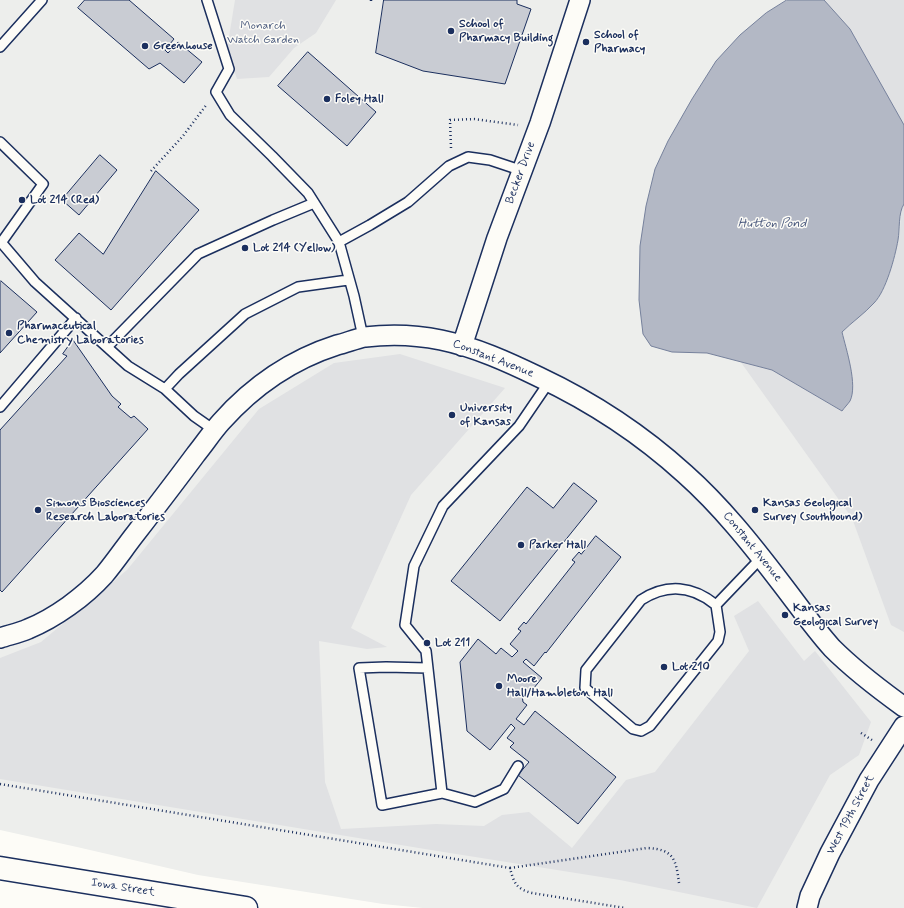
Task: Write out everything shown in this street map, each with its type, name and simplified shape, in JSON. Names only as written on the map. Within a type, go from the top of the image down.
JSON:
[{"type":"highway","name":"Iowa Street","points":[[0,868],[246,908]]},
{"type":"street","name":"Becker Drive","points":[[462,346],[497,238],[523,171],[580,0]]},
{"type":"street","name":"Constant Avenue","points":[[0,638],[28,630],[54,615],[77,600],[102,576],[214,430],[236,405],[254,389],[279,371],[305,357],[363,337],[418,337],[441,340],[495,357],[549,382],[586,401],[615,419],[655,448],[686,474],[719,508],[832,647],[865,678],[904,707]]},
{"type":"street","name":"West 19th Street","points":[[807,908],[810,896],[851,813],[869,780],[904,726]]},
{"type":"lane","points":[[0,47],[42,0]]},
{"type":"lane","points":[[207,0],[229,69],[216,92],[230,115],[308,193],[339,242],[348,280],[354,296],[363,337]]},
{"type":"lane","points":[[0,142],[43,184],[1,242],[35,282],[128,366],[166,389],[194,416],[214,430]]},
{"type":"lane","points":[[339,242],[408,202],[449,166],[468,157],[490,160],[523,171]]},
{"type":"lane","points":[[107,347],[198,254],[314,203]]},
{"type":"lane","points":[[166,389],[179,374],[244,314],[298,288],[348,280]]},
{"type":"lane","points":[[0,407],[76,318]]},
{"type":"lane","points":[[442,793],[426,651],[405,625],[414,566],[443,506],[519,426],[549,382]]},
{"type":"lane","points":[[716,605],[761,558]]},
{"type":"lane","points":[[682,589],[698,593],[716,605],[720,632],[718,641],[650,726],[642,731],[633,729],[585,688],[586,670],[641,600],[649,595],[664,590],[682,589]]},
{"type":"lane","points":[[428,668],[360,668],[382,805],[442,793],[475,802],[504,788],[518,766]]},
{"type":"path","points":[[451,148],[450,120],[474,119],[522,126]]},
{"type":"path","points":[[860,733],[868,738]]},
{"type":"path","points":[[0,784],[510,868],[647,848],[656,848],[670,855],[676,862],[678,883]]},
{"type":"path","points":[[510,868],[513,879],[523,890],[532,893],[625,908]]},
{"type":"shaded area","name":"University of Kansas","points":[[0,0],[904,0],[904,908],[423,908],[383,904],[198,875],[0,830]]},
{"type":"green space","name":"Monarch Watch Garden","points":[[235,0],[336,0],[316,33],[294,48],[269,77],[237,79],[227,49]]},
{"type":"green space","points":[[824,0],[904,0],[904,125],[850,29]]},
{"type":"green space","points":[[904,204],[904,632],[891,625],[852,518],[740,361],[772,370],[841,411],[847,353],[842,332],[875,302],[888,279],[900,230],[901,208]]},
{"type":"green space","points":[[400,354],[505,388],[411,495],[351,628],[387,647],[367,649],[319,641],[325,782],[341,829],[436,824],[484,826],[502,815],[529,812],[572,848],[626,780],[655,772],[749,651],[734,616],[758,601],[804,661],[815,651],[871,722],[859,755],[830,775],[757,908],[620,880],[0,779],[0,658],[41,642],[127,570],[259,409],[334,363]]},
{"type":"water","name":"Hutton Pond","points":[[787,0],[824,0],[850,29],[904,125],[904,204],[900,216],[897,247],[886,282],[878,298],[866,311],[842,332],[853,386],[850,401],[842,411],[772,370],[707,353],[672,352],[651,346],[643,334],[639,300],[640,246],[646,206],[655,169],[668,141],[716,61],[740,35],[766,13]]},
{"type":"building","name":"Greenhouse","points":[[85,0],[129,0],[174,39],[165,50],[168,53],[178,42],[202,62],[184,83],[160,63],[149,69],[78,8]]},
{"type":"building","name":"School of Pharmacy Building","points":[[384,0],[517,0],[517,4],[531,9],[505,84],[423,71],[376,53]]},
{"type":"building","name":"Foley Hall","points":[[308,52],[376,112],[347,146],[278,86]]},
{"type":"building","points":[[100,155],[117,170],[79,215],[62,200]]},
{"type":"building","points":[[156,171],[199,210],[111,310],[55,260],[79,233],[103,254]]},
{"type":"building","name":"Pharmaceutical Chemistry Laboratories","points":[[1,281],[37,312],[0,353],[0,282]]},
{"type":"building","name":"Simons Biosciences Research Laboratories","points":[[73,340],[112,396],[121,404],[118,407],[131,418],[134,416],[148,429],[2,592],[0,590],[0,430],[67,356],[63,354]]},
{"type":"building","name":"Parker Hall","points":[[574,483],[597,501],[500,621],[451,581],[527,487],[553,508]]},
{"type":"building","name":"Moore Hall/Hambleton Hall","points":[[596,536],[621,557],[546,653],[545,652],[534,666],[526,659],[523,662],[542,678],[529,694],[522,695],[523,702],[527,705],[516,719],[524,725],[535,711],[616,777],[578,824],[518,775],[529,762],[510,747],[514,743],[507,738],[515,728],[511,724],[490,750],[467,731],[460,662],[478,639],[496,654],[501,648],[512,657],[518,651],[510,644],[521,631],[518,629],[524,622],[526,624],[575,562],[572,560],[579,552],[581,554]]},
{"type":"place","name":"School of Pharmacy Building","points":[[451,31]]},
{"type":"place","name":"School of Pharmacy","points":[[586,42]]},
{"type":"place","name":"Greenhouse","points":[[145,46]]},
{"type":"place","name":"Foley Hall","points":[[327,99]]},
{"type":"place","name":"Lot 214 (Red)","points":[[22,200]]},
{"type":"place","name":"Lot 214 (Yellow)","points":[[245,248]]},
{"type":"place","name":"Pharmaceutical Chemistry Laboratories","points":[[9,333]]},
{"type":"place","name":"University of Kansas","points":[[452,415]]},
{"type":"place","name":"Simons Biosciences Research Laboratories","points":[[38,510]]},
{"type":"place","name":"Kansas Geological Survey (southbound)","points":[[755,510]]},
{"type":"place","name":"Parker Hall","points":[[521,545]]},
{"type":"place","name":"Kansas Geological Survey","points":[[785,615]]},
{"type":"place","name":"Lot 211","points":[[427,643]]},
{"type":"place","name":"Lot 210","points":[[664,667]]},
{"type":"place","name":"Moore Hall/Hambleton Hall","points":[[499,686]]}]
